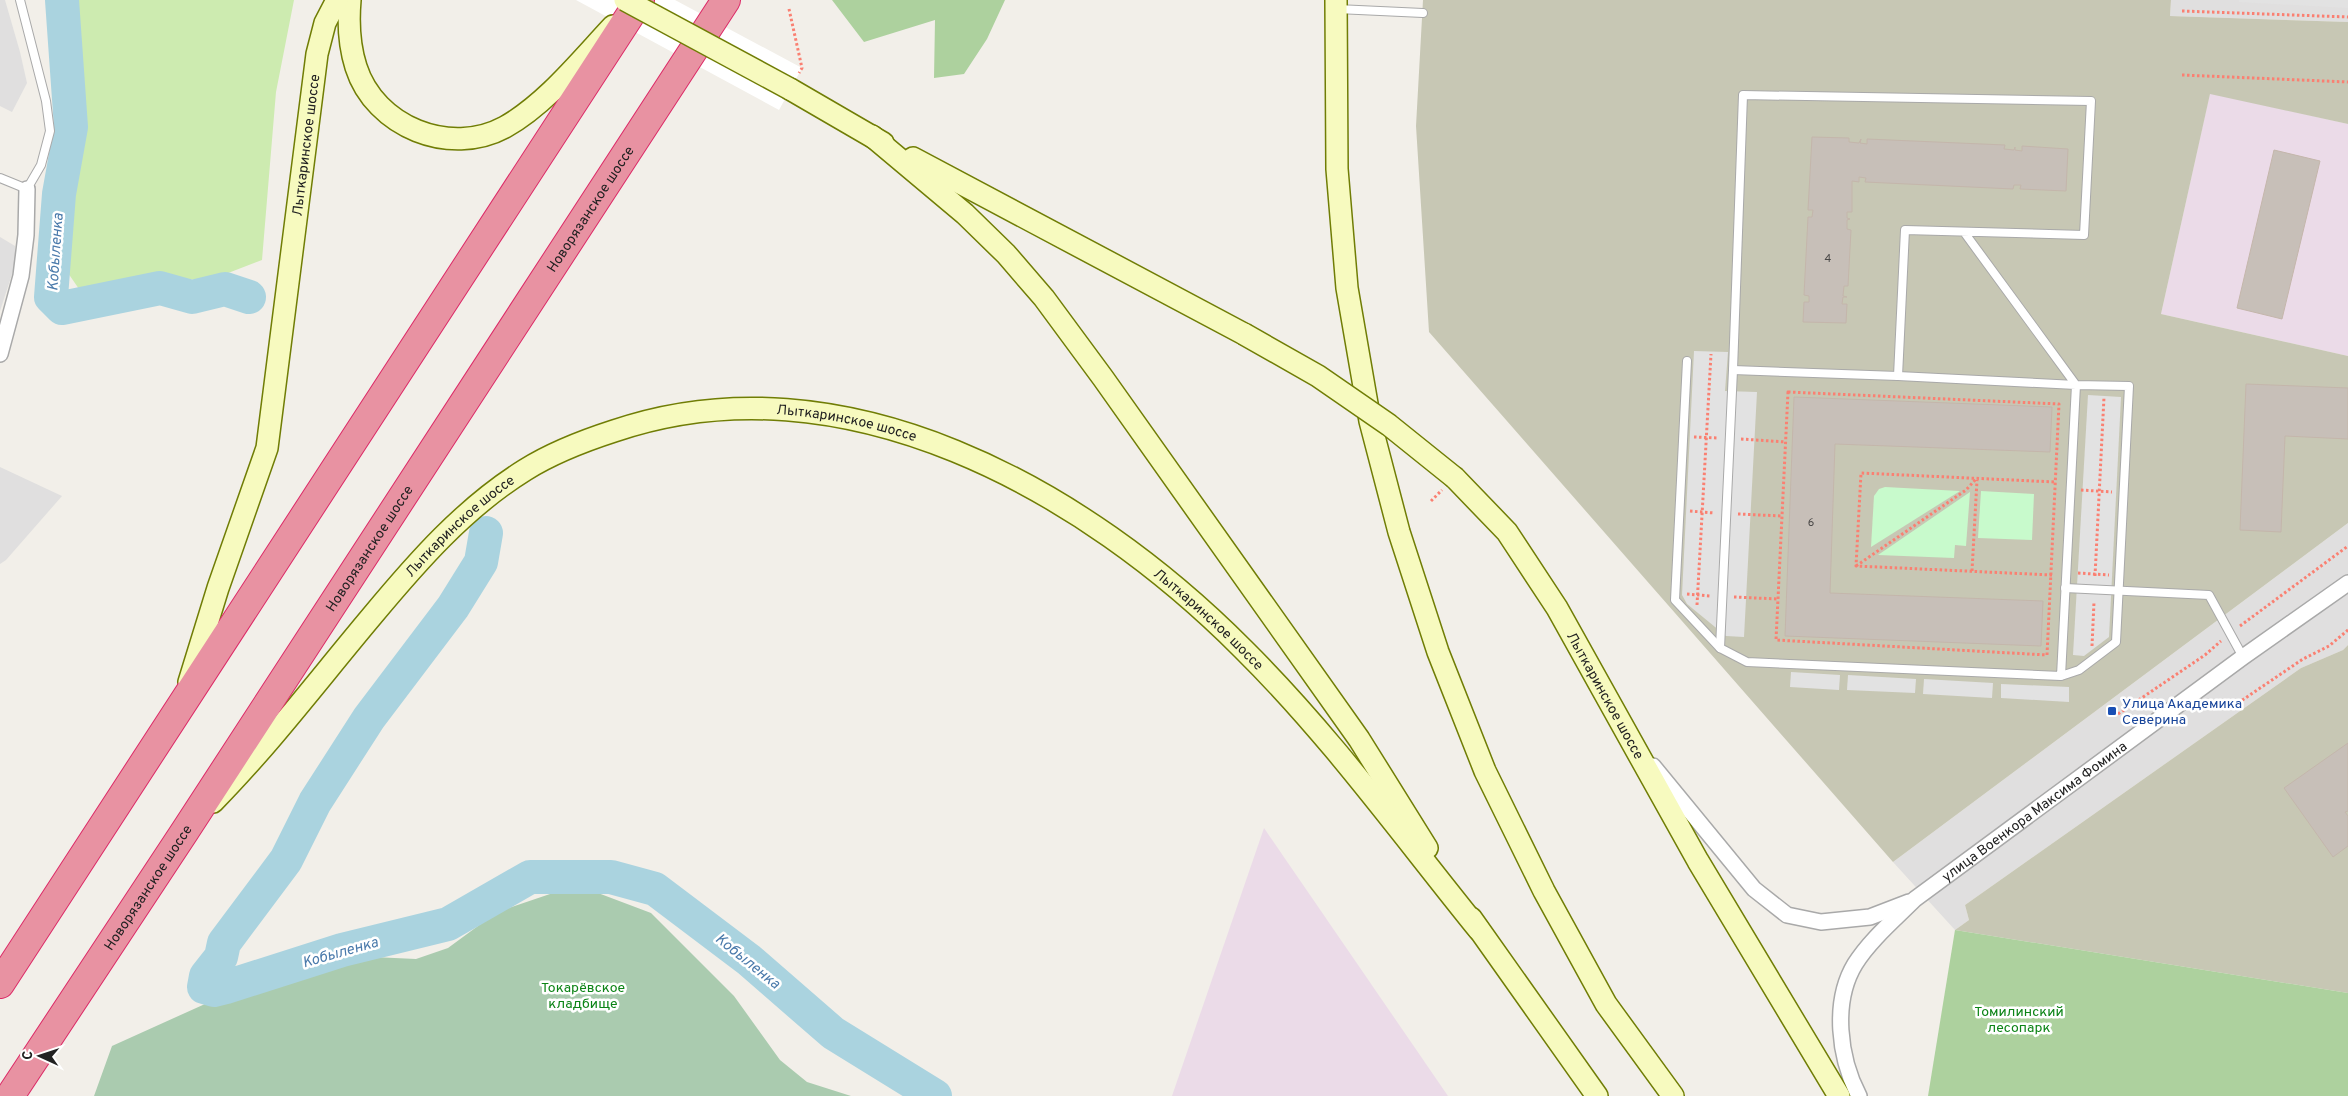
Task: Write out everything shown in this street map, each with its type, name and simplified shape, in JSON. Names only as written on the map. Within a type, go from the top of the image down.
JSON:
[{"type":"highway","points":[[0,984],[638,0]]},
{"type":"highway","name":"Новорязанское шоссе","points":[[10,1096],[186,832],[726,0]]},
{"type":"main road","name":"Лыткаринское шоссе","points":[[184,698],[218,588],[267,448],[318,54],[325,23],[337,0]]},
{"type":"main road","points":[[350,0],[348,21],[351,49],[356,69],[374,101],[402,124],[418,132],[453,139],[489,134],[530,109],[569,72],[638,0]]},
{"type":"main road","name":"Лыткаринское шоссе","points":[[625,0],[790,89],[872,136],[1244,334],[1318,376],[1389,425],[1455,478],[1507,532],[1557,608],[1698,861],[1839,1096]]},
{"type":"main road","points":[[1336,5],[1337,169],[1347,288],[1370,422],[1399,532],[1438,652],[1485,771],[1544,890],[1606,1004],[1673,1096]]},
{"type":"main road","name":"Лыткаринское шоссе","points":[[872,136],[965,214],[1006,254],[1044,298],[1109,386],[1359,739],[1479,930],[1597,1096]]},
{"type":"main road","name":"Лыткаринское шоссе","points":[[186,832],[255,760],[417,562],[478,504],[526,470],[580,442],[632,424],[705,410],[770,408],[836,416],[899,431],[968,456],[1052,498],[1139,556],[1240,645],[1291,698],[1479,930]]},
{"type":"street","points":[[0,354],[22,276],[26,235],[27,189]]},
{"type":"street","name":"улица Военкора Максима Фомина","points":[[1859,1096],[1853,1084],[1844,1054],[1841,1022],[1843,991],[1855,964],[1915,899],[2244,657],[2348,583]]},
{"type":"street","name":"улица Военкора Максима Фомина","points":[[1632,741],[1754,889],[1787,915],[1821,922],[1870,917],[1915,899]]},
{"type":"lane","points":[[0,178],[27,189],[41,165],[50,131],[46,101],[20,0]]},
{"type":"lane","points":[[1336,5],[1423,13]]},
{"type":"lane","points":[[1720,648],[1733,370],[1742,94],[2091,101],[2084,235],[1904,230],[1898,376]]},
{"type":"lane","points":[[1964,232],[2076,385],[2060,676]]},
{"type":"lane","points":[[1687,361],[1675,600],[1720,648],[1747,662],[2060,676],[2079,670],[2116,642],[2129,386],[1733,370]]},
{"type":"lane","points":[[2064,588],[2209,595],[2229,634],[2244,657]]},
{"type":"path","points":[[789,9],[802,68],[790,89]]},
{"type":"path","points":[[2182,11],[2348,17]]},
{"type":"path","points":[[2182,75],[2348,82]]},
{"type":"path","points":[[1696,623],[1710,354]]},
{"type":"path","points":[[2091,661],[2104,386]]},
{"type":"path","points":[[1788,392],[2059,404],[2050,575],[2047,655],[1776,640],[1788,392]]},
{"type":"path","points":[[1856,566],[1861,473],[2071,483],[2080,490],[2124,492]]},
{"type":"path","points":[[1856,566],[1966,490],[1977,479]]},
{"type":"path","points":[[1972,571],[1977,479]]},
{"type":"path","points":[[2118,714],[2205,655],[2229,634],[2348,546]]},
{"type":"path","points":[[1856,566],[2050,575],[2066,572],[2119,576]]},
{"type":"path","points":[[2238,703],[2304,659],[2329,646],[2348,630]]},
{"type":"shaded area","points":[[0,0],[5,0],[27,83],[12,112],[0,106]]},
{"type":"shaded area","points":[[1423,0],[2171,0],[2170,16],[2348,22],[2348,124],[2210,94],[2161,314],[2348,356],[2348,523],[1893,862],[1429,332],[1416,126]]},
{"type":"shaded area","points":[[2171,0],[2348,0],[2348,22],[2170,16]]},
{"type":"shaded area","points":[[2239,0],[2348,0],[2348,8],[2239,2]]},
{"type":"shaded area","points":[[2210,93],[2348,124],[2348,356],[2161,314]]},
{"type":"shaded area","points":[[0,237],[15,246],[15,265],[0,311]]},
{"type":"shaded area","points":[[1694,351],[1728,352],[1725,391],[1757,392],[1744,637],[1726,636],[1687,604],[1682,595]]},
{"type":"shaded area","points":[[2088,395],[2121,397],[2109,637],[2084,656],[2073,655]]},
{"type":"shaded area","points":[[0,467],[62,496],[6,560],[0,564]]},
{"type":"shaded area","points":[[2348,523],[2348,645],[2343,650],[2301,668],[1965,905],[1969,920],[1955,930],[1893,862]]},
{"type":"shaded area","points":[[2348,645],[2348,993],[1955,930],[1969,920],[1965,905],[2301,668],[2343,650]]},
{"type":"shaded area","points":[[1791,672],[1840,675],[1839,690],[1790,687]]},
{"type":"shaded area","points":[[1848,675],[1916,679],[1915,693],[1847,690]]},
{"type":"shaded area","points":[[1924,679],[1993,683],[1992,698],[1923,694]]},
{"type":"shaded area","points":[[2001,684],[2069,687],[2069,702],[2001,698]]},
{"type":"shaded area","points":[[1264,828],[1448,1096],[1172,1096]]},
{"type":"green space","points":[[70,0],[294,0],[276,92],[262,260],[210,280],[162,279],[98,292],[79,289],[68,273],[64,253],[84,124]]},
{"type":"green space","points":[[832,0],[1005,0],[987,39],[964,74],[934,78],[935,20],[864,42]]},
{"type":"green space","points":[[1885,487],[1960,491],[1871,547],[1874,496],[1879,489]]},
{"type":"green space","points":[[1981,491],[2034,494],[2032,540],[1978,538]]},
{"type":"green space","points":[[1970,492],[1966,546],[1955,545],[1954,558],[1878,555]]},
{"type":"green space","name":"Токарёвское кладбище","points":[[598,893],[651,913],[734,996],[780,1060],[807,1082],[851,1096],[94,1096],[112,1046],[258,980],[352,956],[416,959],[448,948],[497,912],[550,894]]},
{"type":"green space","name":"Томилинский лесопарк","points":[[1955,930],[2348,993],[2348,1096],[1928,1096]]},
{"type":"pier","points":[[576,0],[675,0],[802,68],[779,110]]},
{"type":"building","points":[[1812,137],[1849,138],[1849,142],[1859,143],[1861,139],[1860,143],[1867,144],[1867,139],[2005,145],[2004,149],[2014,150],[2015,147],[2015,150],[2022,151],[2022,146],[2068,149],[2066,191],[2020,189],[2021,185],[2014,185],[2013,189],[1865,182],[1866,178],[1859,177],[1859,182],[1852,181],[1852,212],[1847,212],[1847,218],[1850,219],[1847,220],[1847,229],[1851,230],[1848,286],[1844,286],[1843,296],[1847,297],[1843,297],[1842,304],[1847,304],[1846,323],[1803,322],[1804,302],[1809,302],[1809,296],[1804,295],[1808,217],[1812,217],[1813,210],[1808,210]]},
{"type":"building","points":[[2274,150],[2320,161],[2282,319],[2237,308]]},
{"type":"building","points":[[2246,384],[2348,388],[2348,439],[2285,436],[2281,532],[2240,530]]},
{"type":"building","points":[[1794,397],[2052,407],[2050,452],[1835,444],[1830,593],[2043,601],[2041,646],[1785,636]]},
{"type":"building","points":[[2348,743],[2348,811],[2345,812],[2348,816],[2348,846],[2333,857],[2284,788]]},
{"type":"waterway","name":"Кобыленка","points":[[62,0],[71,127],[59,194],[51,297],[62,308],[160,288],[192,297],[225,289],[249,297]]},
{"type":"waterway","name":"Кобыленка","points":[[486,533],[481,562],[453,607],[369,718],[315,802],[286,860],[224,943],[221,957],[206,976],[204,987],[214,990],[226,987],[342,950],[448,924],[530,877],[611,877],[655,889],[749,960],[833,1033],[935,1096]]},
{"type":"place","name":"Улица Академика Северина","points":[[2112,711]]}]
